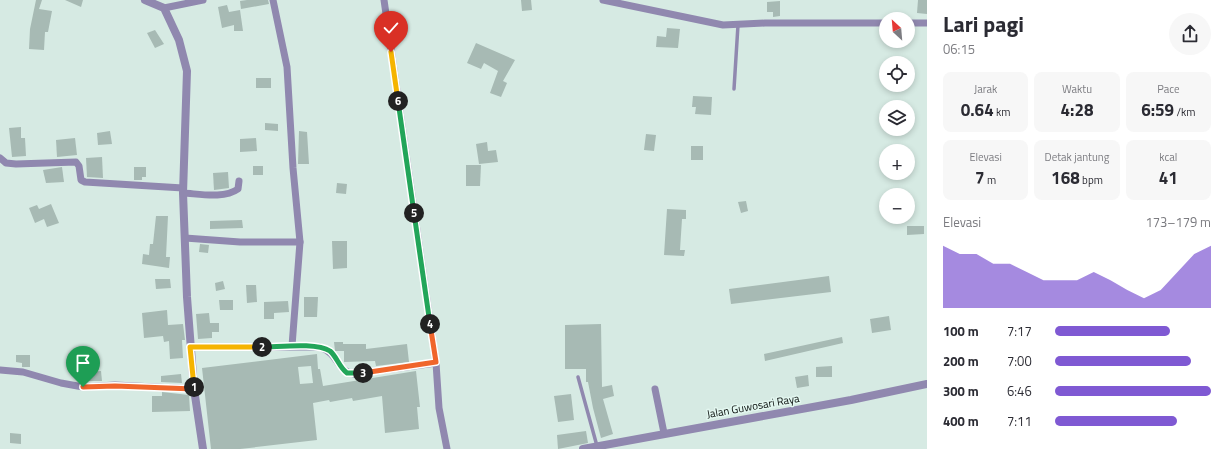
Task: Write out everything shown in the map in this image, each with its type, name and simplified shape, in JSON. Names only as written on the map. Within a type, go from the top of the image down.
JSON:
[{"type":"street","points":[[145,0],[164,8],[203,0]]},
{"type":"street","points":[[273,0],[287,67],[293,168],[300,242],[292,346]]},
{"type":"street","points":[[384,0],[436,362],[439,408],[447,449]]},
{"type":"street","points":[[603,0],[718,24],[738,25],[779,22],[879,23]]},
{"type":"street","points":[[164,8],[174,25],[186,71],[183,191],[185,238],[190,347],[194,389],[203,449]]},
{"type":"street","points":[[915,23],[927,23]]},
{"type":"street","points":[[0,158],[6,163],[16,164],[76,162],[79,166],[82,180],[86,182],[183,191],[207,195],[233,193],[238,189],[239,181]]},
{"type":"street","points":[[185,238],[240,242],[300,242]]},
{"type":"street","points":[[190,347],[320,347],[332,353],[343,370],[354,374],[436,362]]},
{"type":"street","points":[[0,370],[23,372],[61,383],[83,387],[115,386],[194,389]]},
{"type":"street","name":"Jalan Guwosari Raya","points":[[583,449],[851,400],[927,384]]},
{"type":"street","points":[[655,388],[664,433]]},
{"type":"lane","points":[[734,89],[738,25]]},
{"type":"lane","points":[[578,377],[597,446]]},
{"type":"building","points":[[36,0],[42,0],[39,9],[52,11],[48,32],[45,32],[44,50],[29,49],[30,29]]},
{"type":"building","points":[[65,0],[83,0],[81,7]]},
{"type":"building","points":[[268,0],[269,4],[241,9],[240,1]]},
{"type":"building","points":[[521,0],[531,0],[532,10],[522,11]]},
{"type":"building","points":[[918,0],[927,0],[927,14],[917,13]]},
{"type":"building","points":[[780,1],[780,16],[773,17],[773,12],[767,12],[767,2]]},
{"type":"building","points":[[227,5],[229,12],[240,10],[243,31],[234,31],[234,25],[222,28],[218,7]]},
{"type":"building","points":[[667,28],[680,29],[678,48],[656,47],[657,36],[666,37]]},
{"type":"building","points":[[155,30],[164,44],[155,48],[147,33]]},
{"type":"building","points":[[476,43],[515,60],[503,81],[507,83],[501,97],[490,93],[498,71],[484,63],[481,69],[467,63]]},
{"type":"building","points":[[256,78],[271,78],[271,88],[256,88]]},
{"type":"building","points":[[693,96],[712,97],[711,115],[695,114],[696,107],[692,107]]},
{"type":"building","points":[[265,123],[278,124],[278,131],[265,130]]},
{"type":"building","points":[[21,127],[21,138],[25,138],[26,156],[12,157],[9,128]]},
{"type":"building","points":[[110,131],[112,144],[98,145],[97,133]]},
{"type":"building","points":[[299,131],[307,132],[309,164],[298,164]]},
{"type":"building","points":[[646,134],[656,135],[654,151],[644,150]]},
{"type":"building","points":[[75,138],[77,155],[57,157],[56,140]]},
{"type":"building","points":[[256,138],[257,151],[240,152],[240,139]]},
{"type":"building","points":[[487,142],[488,151],[496,150],[498,162],[479,164],[476,144]]},
{"type":"building","points":[[691,146],[703,146],[703,160],[691,160]]},
{"type":"building","points":[[102,157],[103,178],[87,177],[86,158]]},
{"type":"building","points":[[466,165],[481,165],[480,186],[466,186]]},
{"type":"building","points":[[253,166],[263,166],[263,175],[253,175]]},
{"type":"building","points":[[62,167],[64,182],[46,183],[43,170]]},
{"type":"building","points":[[134,167],[146,167],[146,177],[142,177],[142,180],[134,180]]},
{"type":"building","points":[[228,172],[229,188],[214,190],[213,173]]},
{"type":"building","points":[[337,183],[347,184],[346,194],[336,193]]},
{"type":"building","points":[[746,201],[748,211],[741,213],[738,202]]},
{"type":"building","points":[[51,204],[59,223],[47,227],[44,219],[35,223],[29,208],[37,205],[39,209]]},
{"type":"building","points":[[667,209],[686,210],[686,219],[682,219],[680,250],[685,250],[684,256],[664,255]]},
{"type":"building","points":[[156,216],[168,216],[166,257],[170,257],[169,268],[142,264],[143,254],[149,255],[150,244],[153,244]]},
{"type":"building","points":[[242,220],[243,228],[210,229],[210,221]]},
{"type":"building","points":[[907,226],[924,226],[924,234],[907,235]]},
{"type":"building","points":[[332,241],[347,241],[347,268],[333,269]]},
{"type":"building","points":[[200,244],[209,245],[208,253],[199,252]]},
{"type":"building","points":[[829,276],[831,292],[731,304],[729,289]]},
{"type":"building","points":[[155,279],[170,279],[171,288],[156,289]]},
{"type":"building","points":[[223,281],[225,289],[216,291],[215,283]]},
{"type":"building","points":[[246,285],[256,285],[257,302],[247,303]]},
{"type":"building","points":[[304,297],[318,297],[317,317],[304,317]]},
{"type":"building","points":[[219,300],[233,300],[233,310],[220,310]]},
{"type":"building","points":[[288,301],[289,312],[274,313],[274,319],[264,319],[264,302]]},
{"type":"building","points":[[167,310],[168,325],[183,324],[185,340],[182,340],[183,358],[170,359],[169,341],[164,342],[163,336],[144,338],[142,313]]},
{"type":"building","points":[[209,313],[210,323],[219,323],[219,332],[212,332],[212,338],[198,339],[196,314]]},
{"type":"building","points":[[889,316],[891,330],[872,333],[870,319]]},
{"type":"building","points":[[601,324],[602,387],[612,385],[614,396],[603,399],[613,434],[601,438],[588,382],[586,382],[586,369],[565,369],[565,325]]},
{"type":"building","points":[[842,337],[843,343],[765,361],[764,354]]},
{"type":"building","points":[[334,342],[343,342],[343,344],[366,344],[366,349],[407,344],[409,362],[376,366],[375,361],[344,362],[344,351],[335,351]]},
{"type":"building","points":[[317,354],[318,369],[320,369],[323,386],[416,371],[420,407],[417,407],[419,429],[385,433],[382,396],[353,401],[352,398],[330,402],[329,400],[313,403],[317,440],[240,449],[211,449],[202,368]],"holes":[[[311,366],[313,383],[300,384],[298,367]]]},
{"type":"building","points":[[16,355],[30,355],[30,367],[22,367],[22,363],[16,362]]},
{"type":"building","points":[[832,366],[832,377],[816,377],[816,367]]},
{"type":"building","points":[[101,371],[102,381],[80,381],[80,373]]},
{"type":"building","points":[[181,374],[182,383],[161,382],[161,376]]},
{"type":"building","points":[[808,375],[809,386],[797,388],[795,377]]},
{"type":"building","points":[[162,392],[189,395],[190,411],[152,412],[152,396],[162,396]]},
{"type":"building","points":[[571,394],[574,420],[558,422],[554,396]]},
{"type":"building","points":[[586,431],[588,443],[558,449],[557,435]]},
{"type":"building","points":[[10,433],[21,434],[21,444],[10,443]]},
{"type":"route","points":[[83,387],[115,386],[194,389],[190,347],[320,347],[332,353],[343,370],[347,373],[354,374],[436,362],[391,52]]}]
